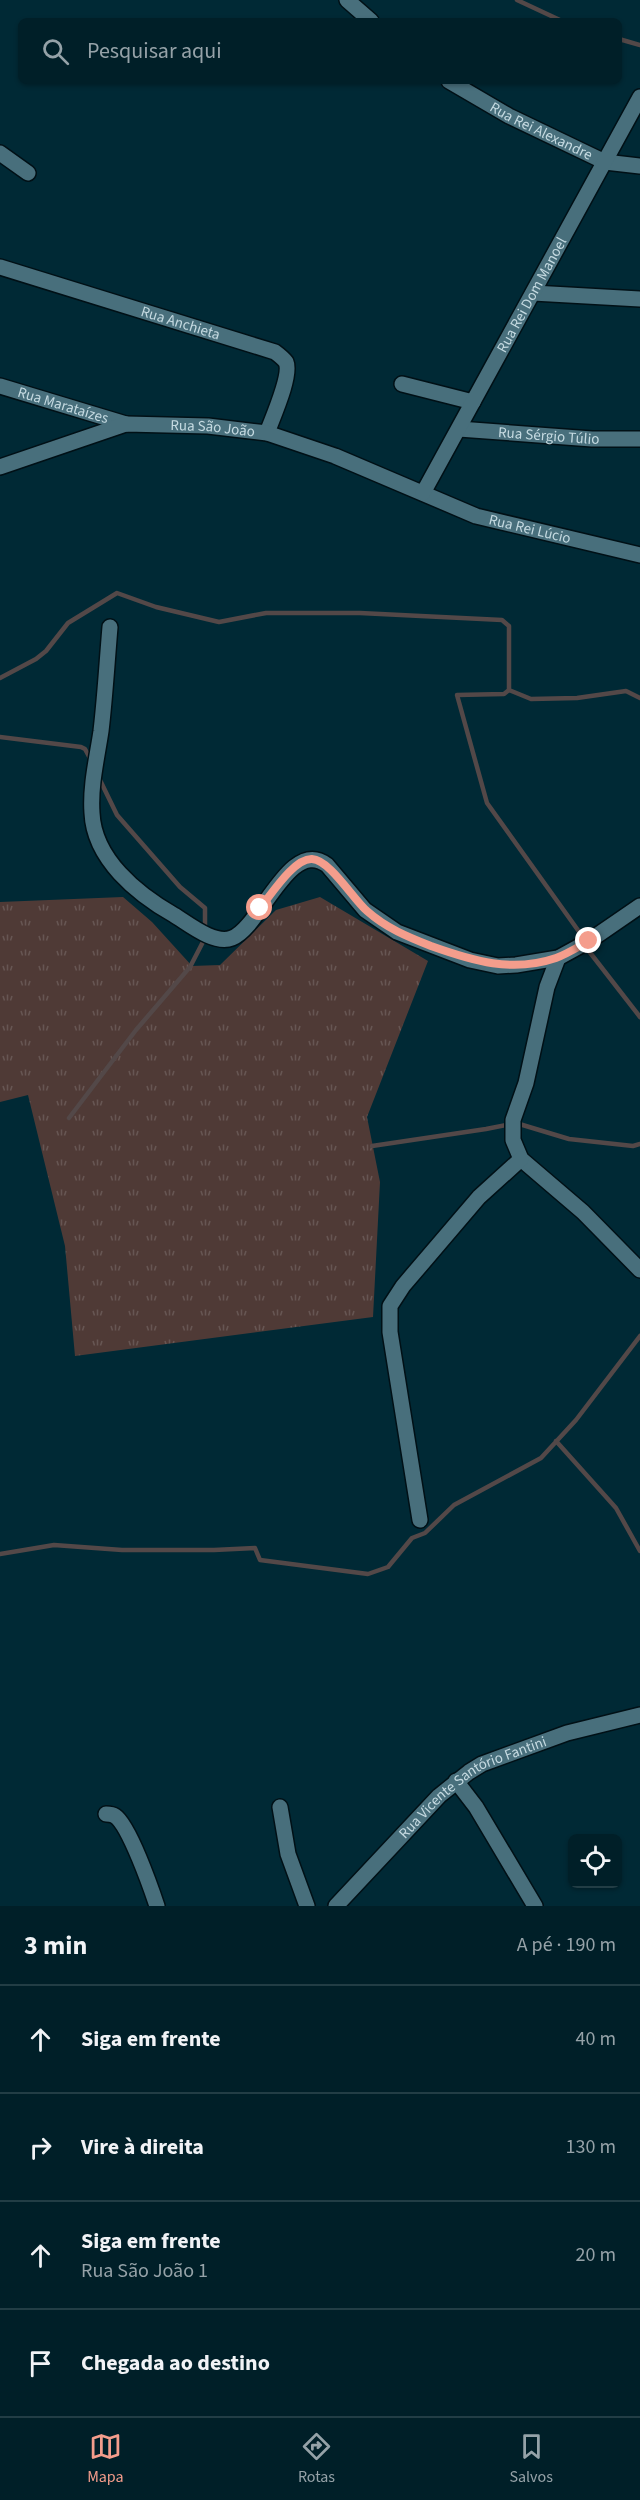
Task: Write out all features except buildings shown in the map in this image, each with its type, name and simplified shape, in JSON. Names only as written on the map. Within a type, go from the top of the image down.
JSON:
[{"type":"street","points":[[347,0],[368,18]]},
{"type":"street","name":"Rua Rei Alexandre","points":[[453,84],[509,116],[605,162],[640,166]]},
{"type":"street","name":"Rua Rei Dom Manoel","points":[[423,493],[640,97]]},
{"type":"street","points":[[0,153],[28,173]]},
{"type":"street","name":"Rua Anchieta","points":[[0,267],[275,352],[285,362],[287,369],[286,379],[267,433]]},
{"type":"street","points":[[533,293],[640,299]]},
{"type":"street","points":[[402,384],[473,402]]},
{"type":"street","name":"Rua Marataízes","points":[[0,386],[126,424]]},
{"type":"street","name":"Rua São João","points":[[0,467],[126,424],[208,426],[267,433],[335,456],[423,493]]},
{"type":"street","name":"Rua Sérgio Túlio","points":[[459,429],[592,439],[640,439]]},
{"type":"street","name":"Rua Rei Lúcio","points":[[423,493],[476,516],[640,555]]},
{"type":"street","points":[[110,627],[101,729],[92,796],[93,825],[109,859],[123,877],[154,903],[213,937],[224,940],[240,933],[294,867],[303,860],[315,859],[327,866],[366,910],[380,922],[407,936],[470,960],[498,966],[558,958],[589,941],[640,906]]},
{"type":"street","points":[[558,958],[547,987],[526,1083],[513,1120],[513,1140],[521,1159],[583,1212],[640,1270]]},
{"type":"street","points":[[420,1520],[389,1323],[390,1306],[403,1286],[479,1197],[521,1159]]},
{"type":"street","name":"Rua Vicente Santório Fantini","points":[[336,1906],[439,1796],[456,1781],[482,1764],[567,1733],[640,1715]]},
{"type":"street","points":[[456,1781],[486,1822],[534,1906]]},
{"type":"street","points":[[280,1807],[293,1872],[307,1906]]},
{"type":"street","points":[[106,1814],[116,1816],[123,1827],[145,1873],[157,1906]]},
{"type":"green space","points":[[123,897],[152,922],[192,966],[220,965],[276,910],[320,897],[428,961],[367,1117],[380,1182],[373,1317],[75,1356],[65,1246],[28,1095],[0,1102],[0,902]]},
{"type":"waterway","points":[[517,0],[556,18]]},
{"type":"waterway","points":[[622,40],[640,45]]},
{"type":"waterway","points":[[0,678],[36,659],[46,651],[68,623],[117,593],[156,607],[219,622],[266,613],[360,613],[502,620],[509,626],[509,690]]},
{"type":"waterway","points":[[509,690],[504,694],[457,695],[487,803],[585,940],[588,950],[640,1017]]},
{"type":"waterway","points":[[509,690],[531,699],[577,698],[626,691],[640,698]]},
{"type":"waterway","points":[[0,737],[81,747],[85,749],[92,762]]},
{"type":"waterway","points":[[69,1118],[136,1030],[190,967],[205,938],[205,908],[180,887],[117,815],[99,778]]},
{"type":"waterway","points":[[372,1146],[516,1123],[569,1139],[633,1146],[640,1144]]},
{"type":"waterway","points":[[0,1554],[54,1545],[122,1550],[255,1548],[260,1560],[368,1574],[388,1567],[412,1538],[425,1533],[454,1505],[541,1458],[576,1420],[640,1336]]},
{"type":"waterway","points":[[556,1441],[616,1508],[640,1551]]},
{"type":"route","points":[[260,908],[294,867],[303,860],[315,859],[327,866],[366,910],[380,922],[398,932],[470,960],[498,966],[551,960],[589,941]]}]
